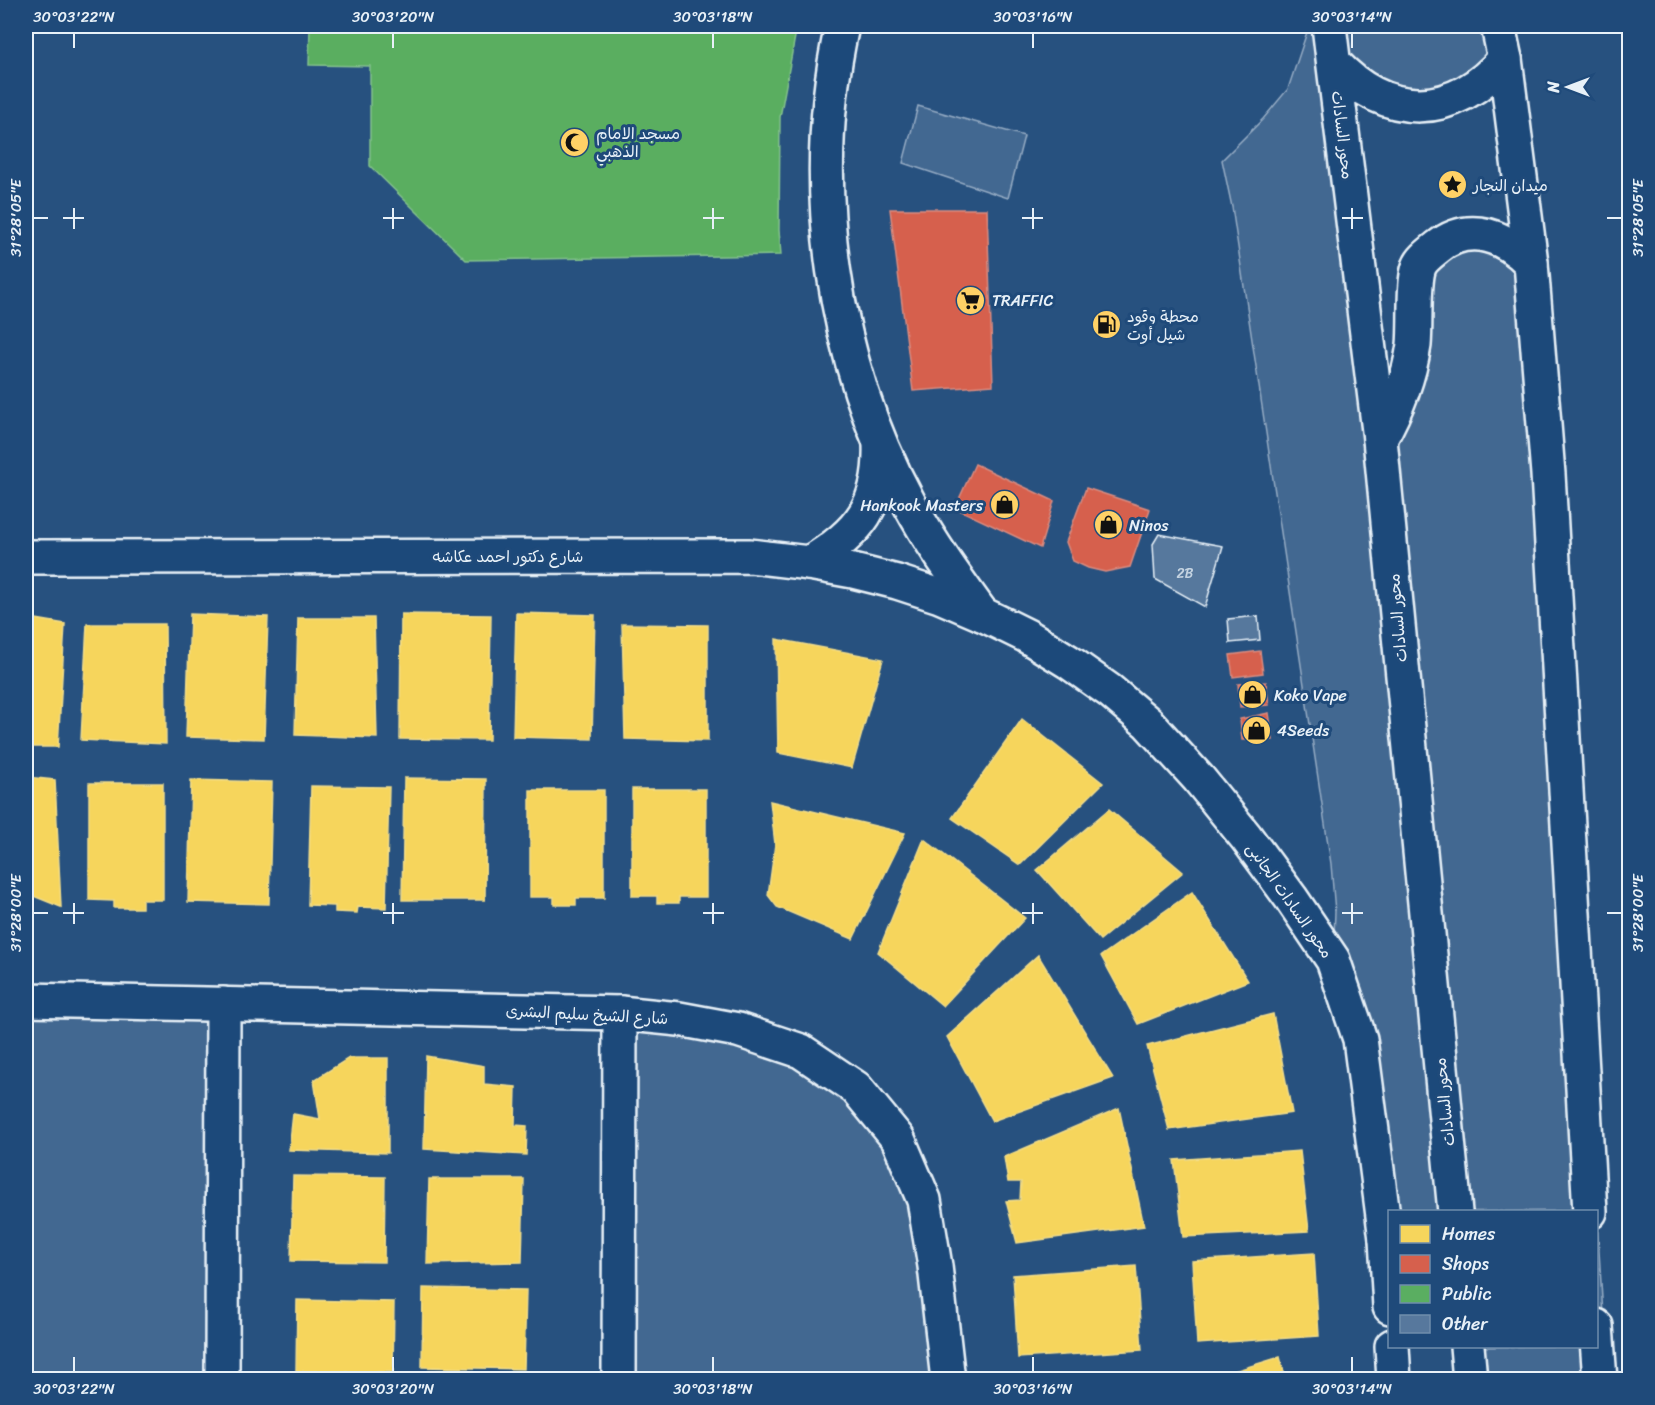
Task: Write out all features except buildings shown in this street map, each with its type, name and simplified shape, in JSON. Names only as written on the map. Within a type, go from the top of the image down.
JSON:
[{"type":"street","points":[[842,26],[828,114],[826,181],[830,248],[843,325],[857,379],[880,442],[909,503],[943,560],[982,614]]},
{"type":"street","name":"محور السادات","points":[[1329,26],[1380,439],[1455,1210]]},
{"type":"street","points":[[1498,26],[1505,59],[1531,264],[1548,474],[1590,1210]]},
{"type":"street","points":[[1334,63],[1349,79],[1367,92],[1409,105],[1442,101],[1473,90],[1505,59]]},
{"type":"street","points":[[1380,439],[1396,409],[1408,377],[1414,345],[1419,267],[1430,254],[1442,243],[1474,234],[1490,236],[1513,246],[1531,264]]},
{"type":"street","points":[[809,563],[845,539],[859,523],[870,505],[878,484],[880,442]]},
{"type":"street","name":"شارع دكتور احمد عكاشه","points":[[26,557],[750,556],[809,563],[897,582],[940,596],[982,614]]},
{"type":"street","name":"محور السادات الجانبى","points":[[982,614],[1027,636],[1069,662],[1110,691],[1148,723],[1246,837],[1291,897],[1333,960],[1360,1039],[1388,1239]]},
{"type":"street","name":"شارع الشيخ سليم البشرى","points":[[26,1000],[620,1013],[679,1019],[748,1034],[801,1051],[856,1088],[898,1139],[924,1200],[935,1266],[948,1380]]},
{"type":"street","points":[[222,1380],[224,1004]]},
{"type":"street","points":[[620,1013],[620,1380]]},
{"type":"street","points":[[1392,1348],[1394,1380]]},
{"type":"street","points":[[1467,1348],[1470,1380]]},
{"type":"street","points":[[1598,1348],[1600,1380]]},
{"type":"shaded area","points":[[1309,26],[1498,26],[1505,59],[1453,99],[1349,79],[1382,463],[1442,243],[1520,251],[1596,1210],[1390,1210],[1333,960],[1335,912],[1331,864],[1232,207],[1222,160],[1263,119],[1288,89]]},
{"type":"shaded area","points":[[918,106],[1024,136],[1008,198],[903,163]]},
{"type":"shaded area","points":[[26,1000],[223,1004],[222,1379],[26,1380]]},
{"type":"shaded area","points":[[620,1013],[801,1051],[898,1139],[948,1379],[619,1380]]},
{"type":"shaded area","points":[[1598,1235],[1607,1379],[1470,1379],[1467,1348],[1598,1348]]},
{"type":"place","name":"مسجد الامام الذهبي","points":[[575,142]]},
{"type":"place","name":"ميدان النجار","points":[[1452,185]]},
{"type":"place","name":"TRAFFIC","points":[[971,300]]},
{"type":"place","name":"محطة وقود شيل أوت","points":[[1106,325]]},
{"type":"place","name":"Hankook Masters","points":[[1004,505]]},
{"type":"place","name":"Ninos","points":[[1108,525]]},
{"type":"place","name":"Koko Vape","points":[[1253,695]]},
{"type":"place","name":"4Seeds","points":[[1256,730]]}]
